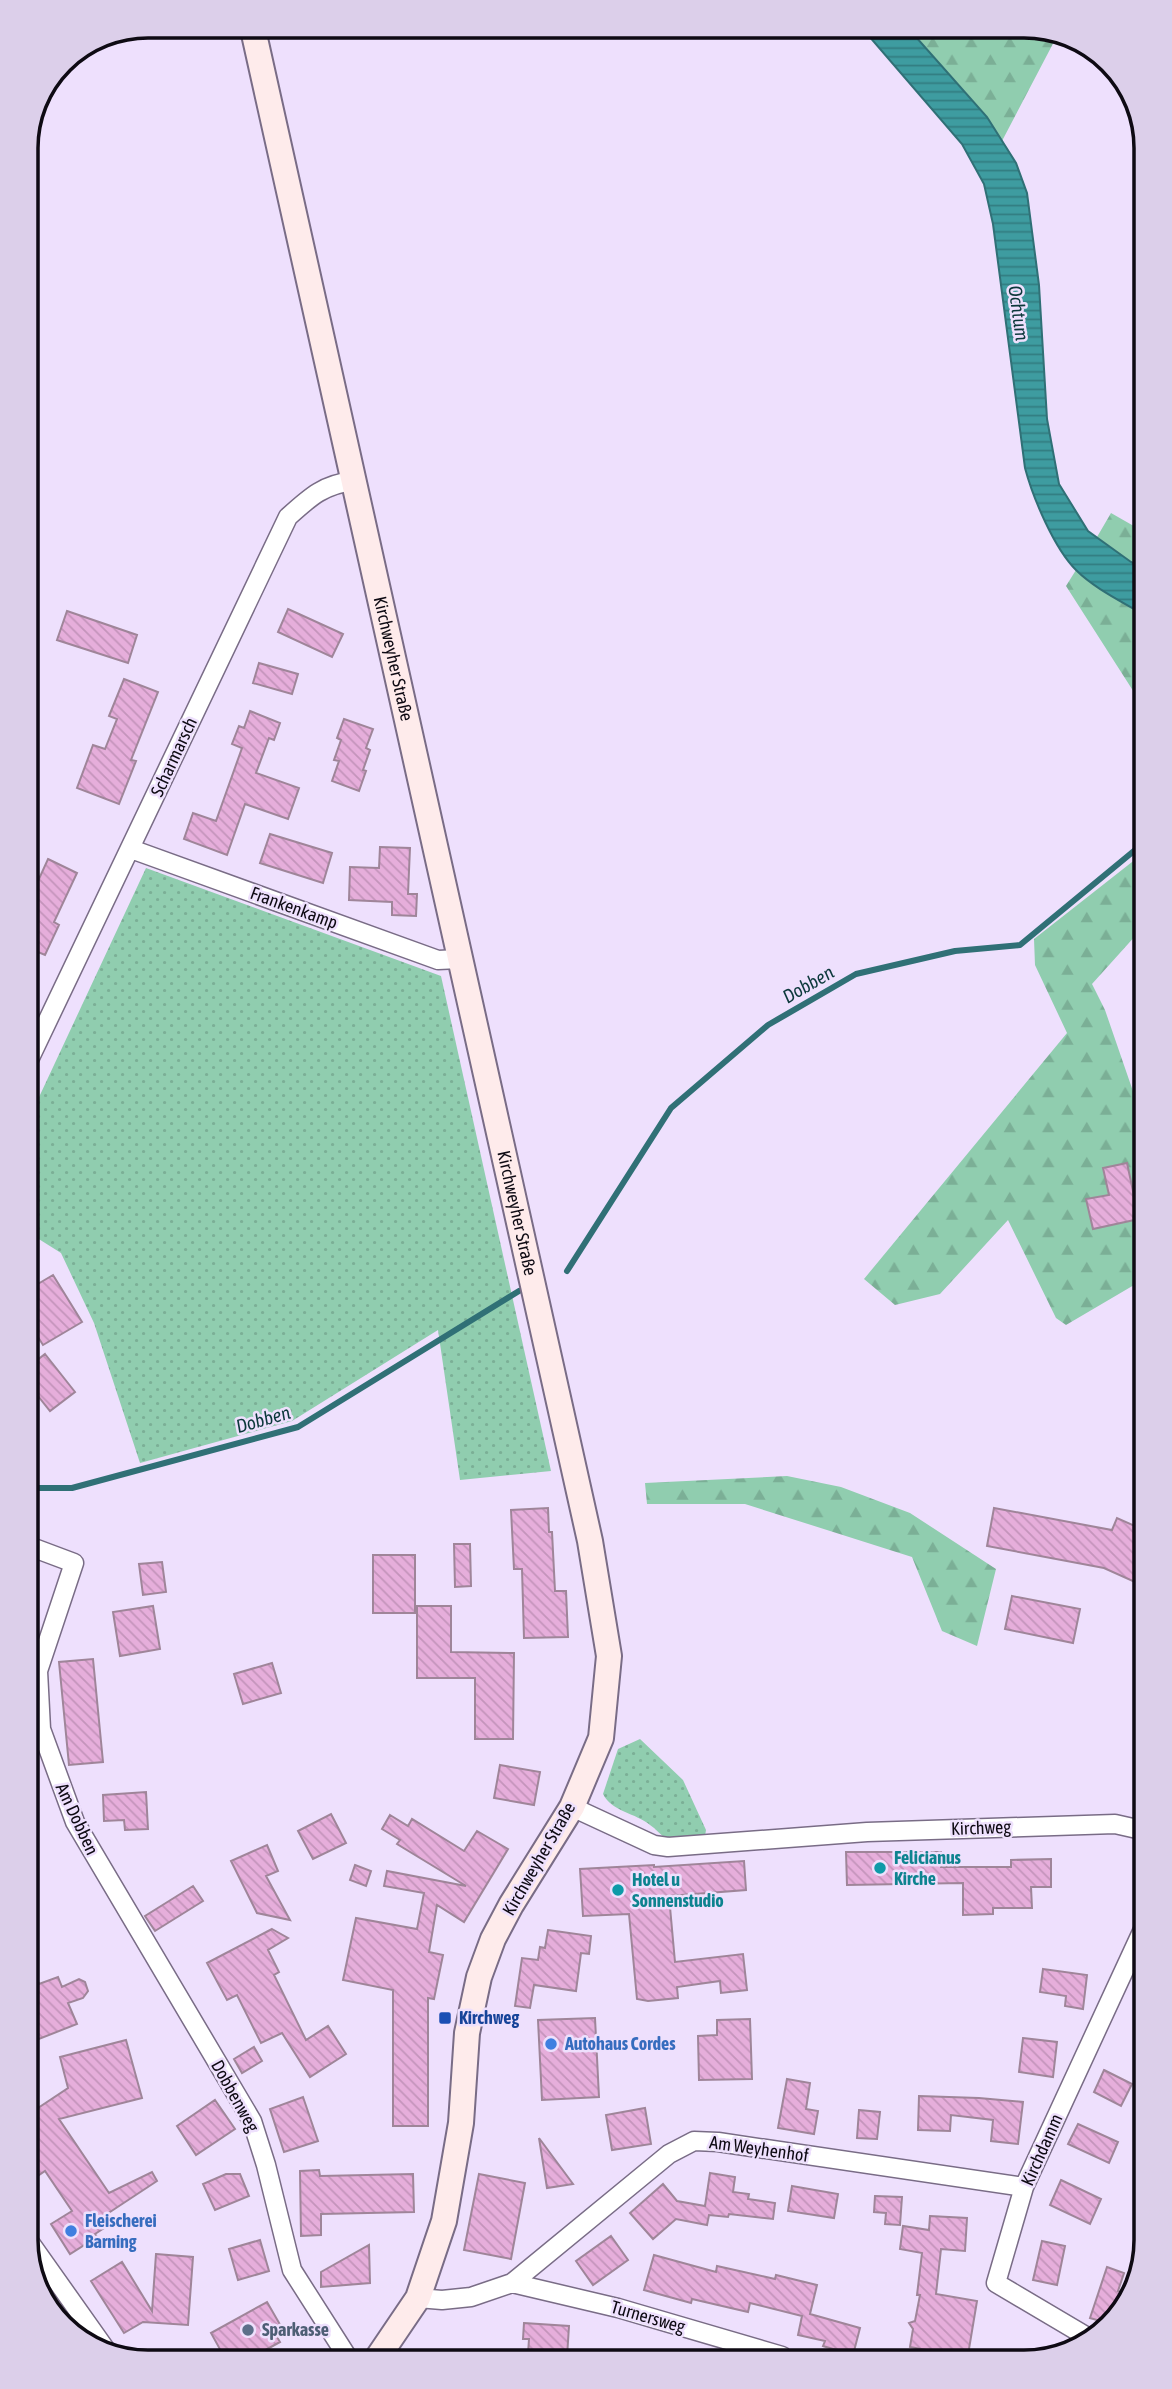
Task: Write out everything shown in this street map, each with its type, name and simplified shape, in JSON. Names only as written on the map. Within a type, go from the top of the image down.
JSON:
[{"type":"main road","name":"Kirchweyher Straße","points":[[255,38],[590,1541],[609,1656],[601,1738],[572,1807],[511,1905],[493,1939],[479,1977],[467,2034],[461,2123],[444,2221],[418,2298],[383,2350]]},
{"type":"street","name":"Scharmarsch","points":[[39,1040],[288,517],[309,497],[334,483],[354,481]]},
{"type":"street","name":"Frankenkamp","points":[[131,849],[438,960],[459,959]]},
{"type":"street","name":"Am Dobben","points":[[38,1550],[74,1563],[38,1670]]},
{"type":"street","name":"Am Dobben","points":[[38,1676],[41,1729],[75,1822],[108,1880]]},
{"type":"street","name":"Kirchweg","points":[[572,1807],[654,1844],[668,1847],[867,1832],[1115,1824],[1134,1828]]},
{"type":"street","name":"Dobbenweg","points":[[108,1880],[252,2121],[266,2165],[292,2270],[343,2350]]},
{"type":"street","name":"Kirchdamm","points":[[1082,2334],[996,2283],[1024,2187],[1134,1949]]},
{"type":"street","name":"Am Weyhenhof","points":[[418,2298],[442,2300],[471,2297],[512,2283],[669,2154],[694,2141],[718,2142],[1024,2187]]},
{"type":"street","points":[[40,2257],[97,2337]]},
{"type":"street","name":"Turnersweg","points":[[512,2283],[618,2308],[762,2350]]},
{"type":"green space","points":[[918,39],[1031,39],[1053,43],[1002,141],[987,117]]},
{"type":"green space","points":[[1111,513],[1134,526],[1134,564],[1131,562],[1097,537]]},
{"type":"green space","points":[[1076,570],[1134,609],[1134,692],[1066,586]]},
{"type":"green space","points":[[1134,860],[1134,937],[1092,984],[1105,1010],[1134,1094],[1134,1285],[1066,1325],[1056,1318],[1008,1220],[940,1294],[895,1305],[864,1279],[1067,1033],[1035,965],[1034,939]]},
{"type":"green space","points":[[146,868],[441,976],[551,1471],[460,1480],[438,1330],[292,1421],[140,1463],[94,1323],[61,1253],[38,1239],[39,1098]]},
{"type":"green space","points":[[787,1476],[841,1487],[910,1513],[996,1569],[977,1646],[942,1631],[912,1557],[745,1504],[647,1504],[645,1483]]},
{"type":"green space","points":[[640,1739],[683,1780],[706,1830],[705,1836],[667,1840],[644,1821],[618,1809],[607,1800],[603,1794],[618,1749]]},
{"type":"water","name":"Ochtum","points":[[871,39],[918,39],[987,117],[1016,163],[1027,193],[1039,285],[1047,419],[1059,484],[1088,531],[1134,564],[1134,609],[1100,589],[1068,561],[1045,522],[1033,494],[1025,468],[993,224],[984,184],[962,144]]},
{"type":"building","points":[[288,609],[343,634],[332,657],[278,632]]},
{"type":"building","points":[[67,611],[137,635],[128,663],[57,640]]},
{"type":"building","points":[[259,663],[298,674],[292,694],[253,683]]},
{"type":"building","points":[[124,679],[158,692],[131,760],[136,761],[119,804],[77,788],[93,745],[105,749],[117,719],[109,716]]},
{"type":"building","points":[[250,711],[280,723],[274,740],[269,738],[256,773],[299,788],[288,819],[245,804],[227,855],[184,839],[193,813],[216,821],[242,748],[232,744],[239,726],[244,728]]},
{"type":"building","points":[[344,719],[373,729],[366,748],[370,750],[359,791],[332,781],[339,761],[334,760],[341,740],[337,738]]},
{"type":"building","points":[[270,834],[332,853],[323,883],[260,863]]},
{"type":"building","points":[[380,847],[410,848],[408,894],[417,894],[416,916],[392,915],[392,902],[349,900],[350,867],[379,868]]},
{"type":"building","points":[[48,859],[77,873],[54,922],[59,925],[45,955],[39,952],[39,880]]},
{"type":"building","points":[[1127,1163],[1134,1196],[1134,1220],[1093,1229],[1086,1199],[1109,1195],[1103,1168]]},
{"type":"building","points":[[53,1275],[82,1322],[43,1345],[38,1338],[38,1284]]},
{"type":"building","points":[[45,1354],[75,1392],[50,1411],[38,1397],[38,1359]]},
{"type":"building","points":[[548,1508],[555,1591],[566,1591],[568,1637],[524,1638],[522,1569],[514,1569],[511,1510]]},
{"type":"building","points":[[994,1508],[1112,1530],[1117,1518],[1134,1526],[1134,1582],[1104,1568],[987,1546]]},
{"type":"building","points":[[454,1544],[470,1544],[471,1586],[455,1587]]},
{"type":"building","points":[[373,1555],[415,1555],[415,1613],[373,1613]]},
{"type":"building","points":[[162,1562],[166,1592],[143,1595],[139,1564]]},
{"type":"building","points":[[1012,1596],[1080,1609],[1073,1643],[1005,1629]]},
{"type":"building","points":[[153,1606],[160,1649],[120,1656],[113,1612]]},
{"type":"building","points":[[417,1606],[451,1606],[451,1652],[514,1653],[513,1739],[475,1739],[475,1678],[417,1678]]},
{"type":"building","points":[[93,1659],[103,1762],[69,1765],[59,1662]]},
{"type":"building","points":[[272,1663],[281,1693],[243,1704],[234,1674]]},
{"type":"building","points":[[500,1765],[540,1772],[534,1805],[494,1798]]},
{"type":"building","points":[[146,1792],[148,1829],[125,1830],[124,1820],[104,1821],[103,1795]]},
{"type":"building","points":[[331,1814],[346,1843],[313,1859],[298,1831]]},
{"type":"building","points":[[390,1815],[408,1826],[412,1819],[464,1851],[477,1831],[508,1849],[464,1922],[437,1905],[429,1952],[443,1955],[434,1999],[428,1998],[428,2126],[393,2126],[393,1990],[343,1980],[356,1918],[417,1929],[424,1893],[384,1886],[387,1871],[466,1886],[397,1844],[400,1840],[382,1829]]},
{"type":"building","points":[[267,1845],[278,1871],[266,1876],[290,1920],[257,1913],[231,1861]]},
{"type":"building","points":[[846,1852],[941,1852],[941,1867],[1011,1867],[1011,1860],[1051,1859],[1051,1887],[1031,1887],[1032,1908],[993,1908],[993,1914],[963,1915],[963,1883],[847,1885]]},
{"type":"building","points":[[744,1861],[746,1890],[669,1896],[675,1962],[743,1954],[747,1990],[721,1993],[720,1981],[677,1987],[678,1998],[648,2001],[637,1999],[629,1914],[583,1916],[580,1869]]},
{"type":"building","points":[[355,1865],[371,1871],[366,1886],[350,1880]]},
{"type":"building","points":[[193,1886],[203,1901],[155,1931],[145,1916]]},
{"type":"building","points":[[272,1929],[288,1938],[268,1950],[279,1972],[274,1975],[306,2040],[328,2026],[346,2054],[310,2077],[282,2033],[261,2043],[237,1995],[227,2000],[207,1963]]},
{"type":"building","points":[[548,1930],[591,1936],[589,1954],[581,1953],[576,1991],[534,1985],[530,2008],[515,2006],[522,1958],[538,1960],[540,1947],[545,1948]]},
{"type":"building","points":[[1043,1969],[1087,1975],[1083,2009],[1065,2006],[1066,1996],[1040,1992]]},
{"type":"building","points":[[58,1977],[62,1987],[79,1979],[85,1982],[88,1991],[83,1998],[68,2003],[77,2024],[38,2039],[38,1982],[39,1984]]},
{"type":"building","points":[[595,2018],[599,2097],[542,2100],[538,2020]]},
{"type":"building","points":[[750,2019],[752,2079],[699,2080],[698,2036],[717,2035],[717,2020]]},
{"type":"building","points":[[1023,2038],[1057,2042],[1053,2077],[1019,2072]]},
{"type":"building","points":[[126,2040],[142,2098],[59,2119],[109,2193],[152,2172],[157,2181],[107,2214],[112,2223],[95,2234],[97,2237],[70,2254],[51,2224],[72,2211],[45,2171],[38,2176],[38,2108],[68,2088],[60,2057]]},
{"type":"building","points":[[254,2047],[262,2061],[242,2073],[234,2059]]},
{"type":"building","points":[[1104,2070],[1132,2084],[1121,2106],[1094,2092]]},
{"type":"building","points":[[787,2079],[810,2083],[806,2109],[818,2111],[814,2134],[778,2128]]},
{"type":"building","points":[[919,2096],[1023,2102],[1018,2144],[991,2141],[993,2120],[951,2115],[950,2131],[918,2130]]},
{"type":"building","points":[[303,2097],[318,2141],[284,2152],[270,2109]]},
{"type":"building","points":[[215,2100],[235,2129],[196,2155],[177,2126]]},
{"type":"building","points":[[645,2108],[651,2144],[612,2150],[606,2115]]},
{"type":"building","points":[[859,2110],[880,2112],[877,2139],[857,2138]]},
{"type":"building","points":[[1078,2124],[1118,2142],[1109,2163],[1068,2144]]},
{"type":"building","points":[[539,2138],[573,2184],[547,2188]]},
{"type":"building","points":[[319,2170],[320,2176],[413,2174],[414,2212],[321,2214],[321,2235],[301,2236],[300,2171]]},
{"type":"building","points":[[710,2173],[735,2177],[733,2192],[749,2194],[748,2199],[775,2203],[773,2219],[729,2214],[728,2217],[709,2215],[707,2225],[676,2219],[653,2239],[630,2213],[663,2184],[677,2201],[705,2206]]},
{"type":"building","points":[[226,2174],[240,2174],[249,2196],[215,2210],[203,2184]]},
{"type":"building","points":[[479,2174],[525,2183],[511,2259],[464,2250]]},
{"type":"building","points":[[1061,2180],[1101,2199],[1090,2224],[1050,2205]]},
{"type":"building","points":[[792,2186],[838,2194],[834,2218],[788,2211]]},
{"type":"building","points":[[875,2196],[902,2197],[900,2225],[885,2224],[886,2213],[874,2212]]},
{"type":"building","points":[[930,2216],[967,2218],[965,2251],[941,2249],[936,2294],[977,2301],[969,2350],[926,2350],[910,2347],[913,2329],[909,2323],[915,2321],[920,2295],[917,2295],[922,2253],[900,2249],[903,2226],[929,2230]]},
{"type":"building","points":[[611,2236],[628,2260],[593,2285],[576,2261]]},
{"type":"building","points":[[260,2240],[269,2271],[238,2280],[229,2249]]},
{"type":"building","points":[[1042,2241],[1065,2246],[1057,2285],[1033,2280]]},
{"type":"building","points":[[369,2245],[370,2283],[321,2287],[321,2272]]},
{"type":"building","points":[[156,2254],[193,2257],[188,2325],[143,2322],[124,2333],[91,2281],[122,2262],[152,2311]]},
{"type":"building","points":[[654,2255],[716,2272],[717,2266],[775,2279],[776,2275],[817,2285],[810,2314],[860,2328],[854,2350],[836,2350],[823,2346],[825,2341],[798,2335],[802,2316],[750,2303],[748,2312],[692,2299],[691,2303],[644,2290]]},
{"type":"building","points":[[1107,2267],[1124,2273],[1118,2291],[1121,2292],[1115,2302],[1098,2320],[1090,2318]]},
{"type":"building","name":"Sparkasse","points":[[267,2302],[282,2328],[274,2332],[280,2342],[265,2350],[220,2350],[211,2333]]},
{"type":"building","points":[[524,2323],[569,2326],[567,2350],[528,2350],[529,2339],[523,2339]]},
{"type":"waterway","name":"Dobben","points":[[567,1271],[671,1108],[768,1025],[856,974],[955,951],[1020,945],[1134,851]]},
{"type":"waterway","name":"Dobben","points":[[38,1488],[72,1488],[298,1427],[519,1291]]},
{"type":"place","name":"Felicianus Kirche","points":[[880,1868]]},
{"type":"place","name":"Hotel u Sonnenstudio","points":[[618,1890]]},
{"type":"place","name":"Kirchweg","points":[[445,2018]]},
{"type":"place","name":"Autohaus Cordes","points":[[551,2044]]},
{"type":"place","name":"Fleischerei Barning","points":[[71,2231]]},
{"type":"place","name":"Sparkasse","points":[[248,2330]]}]
